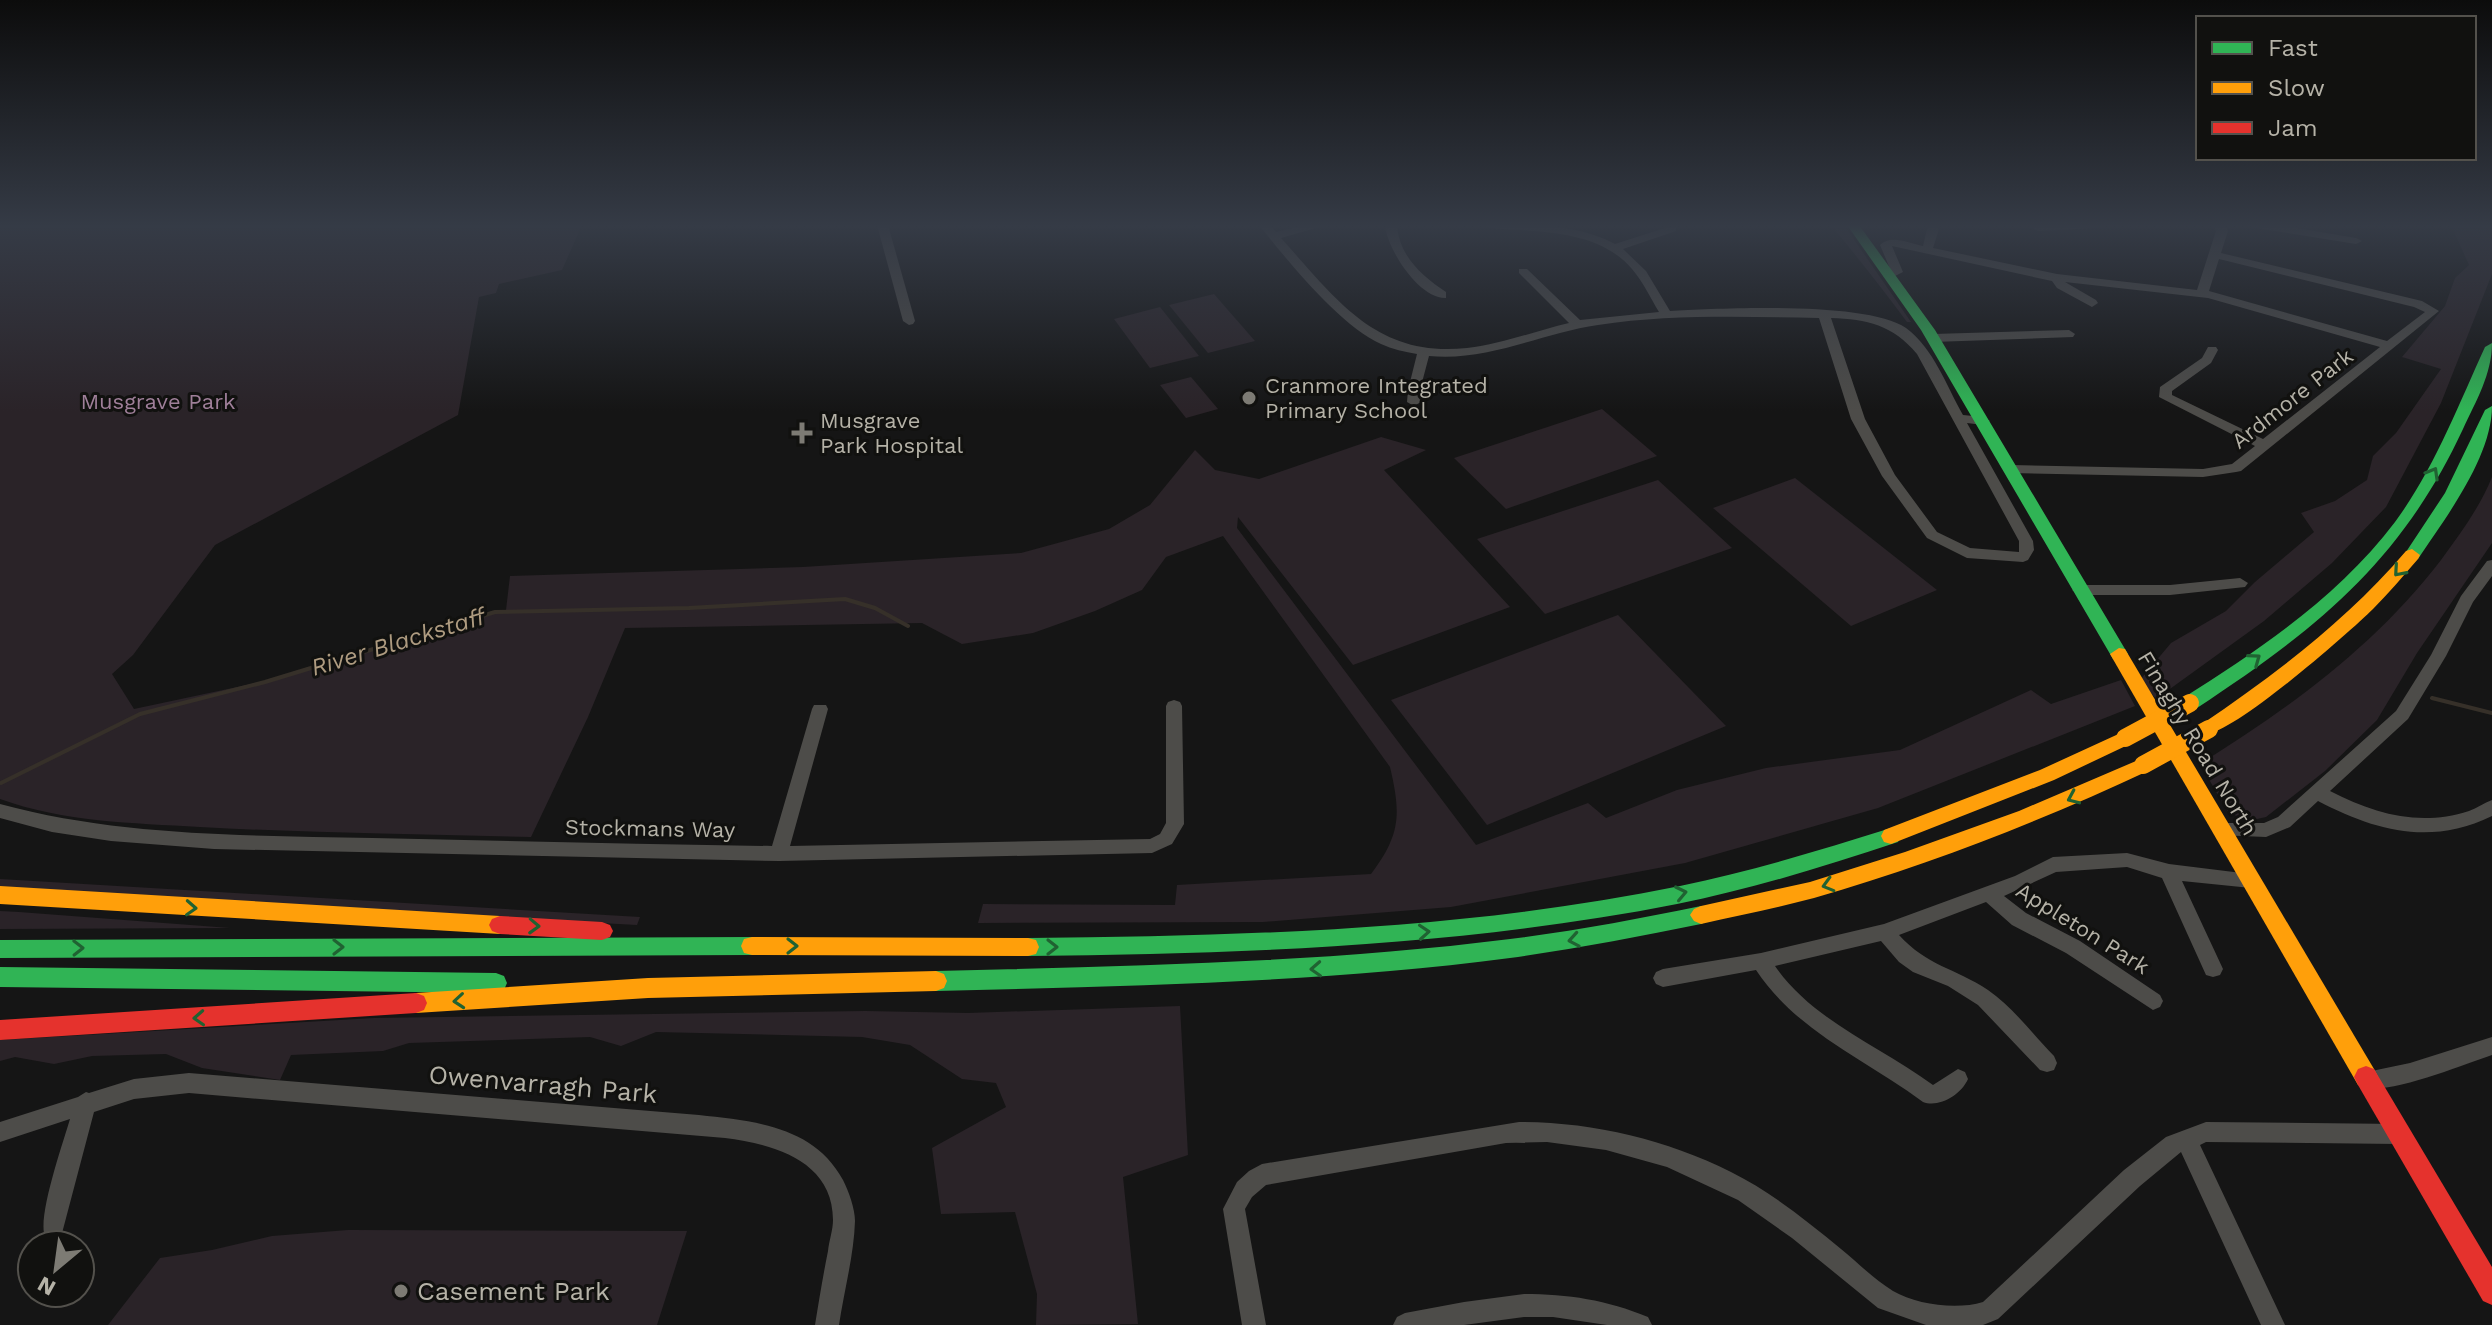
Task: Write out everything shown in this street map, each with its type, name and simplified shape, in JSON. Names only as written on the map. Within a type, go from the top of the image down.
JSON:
[{"type":"main road","name":"Finaghy Road North","points":[[1897,287],[1933,338],[1983,421],[2492,1291]]},
{"type":"main road","points":[[0,949],[714,945],[1055,947],[1261,942],[1465,929],[1729,883],[1863,844],[2056,773],[2190,703],[2266,651],[2326,604],[2382,548],[2434,473],[2492,347]]},
{"type":"main road","points":[[0,1030],[648,988],[1252,973],[1451,958],[1554,943],[1735,908],[1895,866],[1977,837],[2069,800],[2209,729],[2305,661],[2399,572],[2449,500],[2492,410]]},
{"type":"main road","points":[[0,895],[344,918],[570,928],[714,945]]},
{"type":"main road","points":[[0,977],[453,981],[648,988]]},
{"type":"street","points":[[899,287],[909,321]]},
{"type":"street","points":[[1321,287],[1358,326],[1383,341],[1424,352],[1477,352],[1578,325],[1666,314],[1712,311],[1824,314],[1872,317],[1900,330],[1930,361],[2026,541],[2027,550],[2023,557],[1967,553],[1932,535],[1889,476],[1858,419],[1824,314]]},
{"type":"street","points":[[1429,287],[1442,295]]},
{"type":"street","points":[[1539,287],[1578,325]]},
{"type":"street","points":[[1649,287],[1666,314]]},
{"type":"street","points":[[2063,287],[2092,303]]},
{"type":"street","points":[[2137,287],[2202,294],[2391,346]]},
{"type":"street","points":[[2202,294],[2204,287]]},
{"type":"street","name":"Ardmore Park","points":[[2011,469],[2219,472],[2236,468],[2431,314],[2431,308],[2345,287]]},
{"type":"street","points":[[1933,338],[2069,334]]},
{"type":"street","points":[[2212,350],[2207,360],[2164,393],[2170,400],[2264,445]]},
{"type":"street","points":[[1414,402],[1424,352]]},
{"type":"street","points":[[1958,418],[1983,421]]},
{"type":"street","points":[[2223,830],[2266,830],[2284,822],[2402,715],[2466,600],[2492,565]]},
{"type":"street","points":[[2080,590],[2170,590],[2240,583]]},
{"type":"street","name":"Stockmans Way","points":[[0,811],[52,825],[111,834],[214,842],[779,854],[1152,846],[1166,839],[1175,824],[1174,706]]},
{"type":"street","points":[[779,854],[820,709]]},
{"type":"street","points":[[2316,792],[2373,821],[2393,826],[2419,828],[2461,820],[2492,807]]},
{"type":"street","name":"Appleton Park","points":[[1663,978],[1761,961],[1885,932],[1989,894],[2053,865],[2127,860],[2169,872],[2251,880]]},
{"type":"street","points":[[2169,872],[2213,969]]},
{"type":"street","name":"Appleton Park","points":[[1989,894],[2019,919],[2083,953],[2153,1001]]},
{"type":"street","points":[[1885,932],[1906,956],[1920,966],[1955,980],[1985,999],[2047,1063]]},
{"type":"street","points":[[1761,961],[1781,992],[1810,1016],[1850,1044],[1892,1065],[1930,1095],[1940,1093],[1958,1079]]},
{"type":"street","points":[[2369,1080],[2410,1073],[2492,1046]]},
{"type":"street","name":"Owenvarragh Park","points":[[0,1132],[134,1089],[189,1083],[699,1125],[769,1134],[786,1139],[815,1158],[826,1170],[841,1202],[844,1219],[827,1325]]},
{"type":"street","points":[[53,1229],[86,1102]]},
{"type":"street","points":[[1254,1325],[1234,1209],[1244,1189],[1262,1175],[1519,1132],[1589,1138],[1658,1154],[1726,1181],[1786,1219],[1886,1300],[1904,1308],[1962,1319],[1993,1318],[2132,1178],[2174,1144],[2206,1132],[2399,1134]]},
{"type":"street","points":[[2186,1139],[2273,1325]]},
{"type":"street","points":[[1405,1325],[1433,1322],[1486,1308],[1566,1304],[1623,1317],[1640,1325]]},
{"type":"green space","name":"Musgrave Park","points":[[0,287],[498,287],[496,293],[479,297],[458,415],[215,545],[133,655],[112,674],[134,709],[284,677],[506,610],[510,576],[803,567],[1021,553],[1109,529],[1150,505],[1195,450],[1215,470],[1259,479],[1381,437],[1426,450],[1384,470],[1510,607],[1353,665],[1238,517],[1237,528],[1476,845],[1588,803],[1606,818],[1677,790],[1766,768],[1900,750],[2031,690],[2051,704],[2121,680],[2135,706],[1878,808],[1685,863],[1451,907],[1263,922],[978,923],[983,904],[1175,905],[1177,885],[1371,874],[1381,860],[1396,823],[1396,798],[1390,767],[1223,536],[1166,557],[1142,590],[1095,611],[1033,633],[962,644],[922,623],[625,628],[588,717],[531,837],[149,824],[49,813],[0,799]]},
{"type":"green space","points":[[1880,287],[1887,287],[1911,322],[1907,322]]},
{"type":"green space","points":[[2452,287],[2487,287],[2441,403],[2386,507],[2332,563],[2264,621],[2156,699],[2140,680],[2171,643],[2226,611],[2314,532],[2301,513],[2335,501],[2367,480],[2373,456],[2396,433],[2441,369],[2402,357],[2445,306]]},
{"type":"green space","points":[[1214,294],[1255,341],[1208,353],[1169,305]]},
{"type":"green space","points":[[1160,307],[1199,356],[1150,368],[1114,319]]},
{"type":"green space","points":[[1191,377],[1218,409],[1186,418],[1160,385]]},
{"type":"green space","points":[[1602,409],[1657,456],[1506,509],[1454,458]]},
{"type":"green space","points":[[2492,477],[2492,543],[2417,653],[2377,720],[2325,771],[2266,817],[2248,821],[2228,812],[2200,764],[2299,697],[2388,620],[2448,550],[2476,510]]},
{"type":"green space","points":[[1795,478],[1937,590],[1851,626],[1713,508]]},
{"type":"green space","points":[[1658,480],[1732,548],[1545,614],[1477,539]]},
{"type":"green space","points":[[1618,615],[1726,726],[1487,825],[1391,700]]},
{"type":"green space","points":[[0,879],[640,917],[637,925],[0,890]]},
{"type":"green space","points":[[0,911],[19,912],[230,928],[0,929]]},
{"type":"green space","points":[[1180,1006],[1188,1155],[1123,1177],[1138,1324],[1036,1325],[1037,1294],[1015,1212],[941,1214],[932,1148],[1006,1107],[996,1083],[962,1079],[910,1045],[862,1037],[656,1032],[621,1046],[590,1037],[409,1043],[383,1051],[291,1055],[280,1080],[202,1068],[166,1054],[92,1056],[54,1064],[15,1057],[0,1061],[0,1040],[374,1018],[865,1011],[968,1013]]},
{"type":"green space","name":"Casement Park","points":[[348,1230],[687,1231],[657,1325],[108,1325],[160,1258],[272,1236]]},
{"type":"waterway","name":"River Blackstaff","points":[[1,783],[140,714],[265,682],[495,612],[689,608],[845,599],[875,608],[908,626]]},
{"type":"waterway","points":[[2432,698],[2492,713]]},
{"type":"traffic: fast","points":[[1897,287],[1928,330],[2119,654]]},
{"type":"traffic: fast","points":[[2190,703],[2303,624],[2330,602],[2378,553],[2427,484],[2492,347]]},
{"type":"traffic: fast","points":[[2412,555],[2453,493],[2492,410]]},
{"type":"traffic: fast","points":[[1028,947],[1246,943],[1465,928],[1573,914],[1680,895],[1787,869],[1891,836]]},
{"type":"traffic: fast","points":[[936,981],[1225,972],[1416,959],[1606,934],[1701,915]]},
{"type":"traffic: fast","points":[[0,949],[752,946]]},
{"type":"traffic: fast","points":[[0,977],[496,983]]},
{"type":"traffic: slow","points":[[2209,729],[2264,691],[2343,628],[2412,555]]},
{"type":"traffic: slow","points":[[2119,654],[2366,1077]]},
{"type":"traffic: slow","points":[[2125,738],[2190,703]]},
{"type":"traffic: slow","points":[[2143,765],[2209,729]]},
{"type":"traffic: slow","points":[[1891,836],[2047,775],[2125,738]]},
{"type":"traffic: slow","points":[[1701,915],[1810,890],[1947,847],[2143,765]]},
{"type":"traffic: slow","points":[[0,895],[500,925]]},
{"type":"traffic: slow","points":[[752,946],[1028,947]]},
{"type":"traffic: slow","points":[[416,1003],[648,988],[936,981]]},
{"type":"traffic: jam","points":[[500,925],[602,931]]},
{"type":"traffic: jam","points":[[0,1030],[416,1003]]},
{"type":"traffic: jam","points":[[2366,1077],[2492,1292]]},
{"type":"place","name":"Cranmore Integrated Primary School","points":[[1249,398]]},
{"type":"place","name":"Musgrave Park Hospital","points":[[802,433]]},
{"type":"place","name":"Casement Park","points":[[401,1291]]}]
